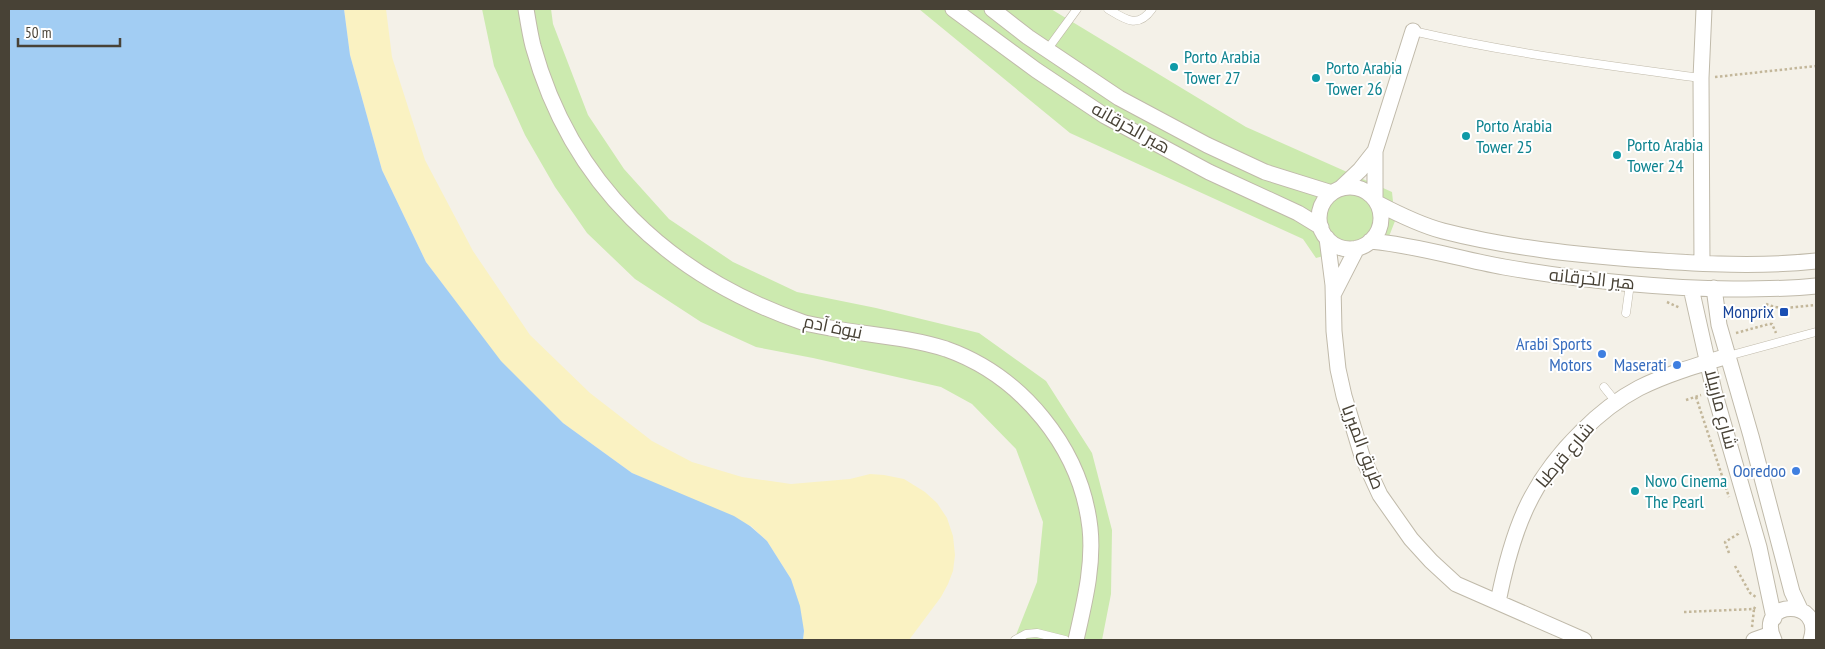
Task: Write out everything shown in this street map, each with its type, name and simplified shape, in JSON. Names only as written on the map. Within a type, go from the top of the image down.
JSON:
[{"type":"street","name":"نيوة آدم","points":[[526,9],[532,44],[545,84],[560,120],[589,166],[622,210],[654,240],[686,264],[732,293],[778,313],[805,323],[906,340],[946,349],[983,366],[1020,392],[1053,430],[1069,458],[1083,494],[1090,527],[1091,560],[1086,597],[1076,640]]},
{"type":"street","name":"هير الخرقانه","points":[[954,9],[1036,70],[1105,116],[1209,172],[1298,213],[1324,232]]},
{"type":"street","name":"هير الخرقانه","points":[[992,9],[1047,50],[1119,98],[1207,146],[1265,172],[1337,191]]},
{"type":"street","points":[[1702,263],[1701,78],[1704,9]]},
{"type":"street","points":[[1333,294],[1364,245],[1377,232],[1381,220],[1376,202],[1375,150],[1413,31]]},
{"type":"street","points":[[1364,245],[1341,247],[1324,232],[1319,216],[1322,206],[1360,170],[1375,150]]},
{"type":"street","points":[[1337,191],[1357,188],[1367,193],[1376,202]]},
{"type":"street","name":"هير الخرقانه","points":[[1376,202],[1399,214],[1442,231],[1540,250],[1590,256],[1702,263],[1816,261]]},
{"type":"street","name":"طريق الميريا","points":[[1324,232],[1333,275],[1334,331],[1338,369],[1362,456],[1380,495],[1411,539],[1456,584],[1584,640]]},
{"type":"street","name":"هير الخرقانه","points":[[1364,245],[1413,246],[1497,266],[1537,273],[1630,284],[1691,288],[1758,289],[1816,286]]},
{"type":"street","name":"شارع ماربيلا","points":[[1691,288],[1708,362],[1759,547],[1774,618]]},
{"type":"street","name":"شارع ماربيلا","points":[[1714,288],[1719,325],[1792,592],[1800,609],[1811,618],[1814,631]]},
{"type":"street","name":"شارع قرطبا","points":[[1498,602],[1509,553],[1524,512],[1533,492],[1568,444],[1616,402],[1639,388],[1678,372],[1728,356]]},
{"type":"street","points":[[1759,547],[1780,544]]},
{"type":"street","points":[[1754,640],[1773,637],[1771,628],[1774,618],[1778,613],[1788,608],[1800,609]]},
{"type":"lane","points":[[1047,50],[1077,9]]},
{"type":"lane","points":[[1108,9],[1128,20],[1139,21],[1145,18],[1152,9]]},
{"type":"lane","points":[[1413,31],[1465,43],[1701,78]]},
{"type":"lane","points":[[1626,313],[1630,284]]},
{"type":"lane","points":[[1728,356],[1816,332]]},
{"type":"lane","points":[[1604,387],[1616,402]]},
{"type":"lane","points":[[1015,640],[1026,634],[1037,633],[1066,640]]},
{"type":"path","points":[[1701,78],[1816,66]]},
{"type":"path","points":[[1660,301],[1677,306],[1682,309],[1684,314]]},
{"type":"path","points":[[1765,303],[1774,307],[1816,305]]},
{"type":"path","points":[[1731,334],[1772,324],[1777,334],[1780,334]]},
{"type":"path","points":[[1686,400],[1702,395]]},
{"type":"path","points":[[1696,397],[1715,460],[1731,503]]},
{"type":"path","points":[[1728,553],[1725,542],[1739,532]]},
{"type":"path","points":[[1684,612],[1754,609],[1761,600],[1750,593],[1735,566]]},
{"type":"green space","points":[[482,9],[551,9],[553,24],[588,115],[624,169],[669,219],[733,262],[797,292],[876,308],[979,333],[1046,381],[1092,453],[1112,530],[1111,594],[1102,640],[1014,640],[1037,582],[1043,522],[1016,449],[972,404],[941,387],[756,347],[701,322],[635,279],[587,233],[555,187],[525,135],[494,66]]},
{"type":"green space","points":[[919,9],[1051,9],[1246,127],[1392,192],[1395,221],[1388,239],[1316,258],[1303,239],[1070,133]]},
{"type":"sand","points":[[344,9],[386,9],[392,57],[425,160],[473,251],[530,335],[590,393],[652,441],[692,462],[742,477],[791,484],[850,479],[870,474],[884,475],[904,479],[925,492],[937,503],[947,518],[953,536],[955,555],[953,571],[941,597],[909,640],[803,640],[804,631],[791,579],[767,541],[751,526],[632,473],[563,423],[501,362],[426,262],[382,170],[350,55]]},
{"type":"water","points":[[9,9],[344,9],[350,55],[382,170],[426,262],[501,361],[563,423],[632,473],[734,516],[750,526],[767,541],[791,579],[800,606],[804,631],[803,640],[9,640]]},
{"type":"place","name":"Porto Arabia Tower 27","points":[[1174,67]]},
{"type":"place","name":"Porto Arabia Tower 26","points":[[1316,78]]},
{"type":"place","name":"Porto Arabia Tower 25","points":[[1466,136]]},
{"type":"place","name":"Porto Arabia Tower 24","points":[[1617,155]]},
{"type":"place","name":"Monprix","points":[[1784,312]]},
{"type":"place","name":"Arabi Sports Motors","points":[[1602,354]]},
{"type":"place","name":"Maserati","points":[[1677,365]]},
{"type":"place","name":"Ooredoo","points":[[1796,471]]},
{"type":"place","name":"Novo Cinema The Pearl","points":[[1635,491]]}]
